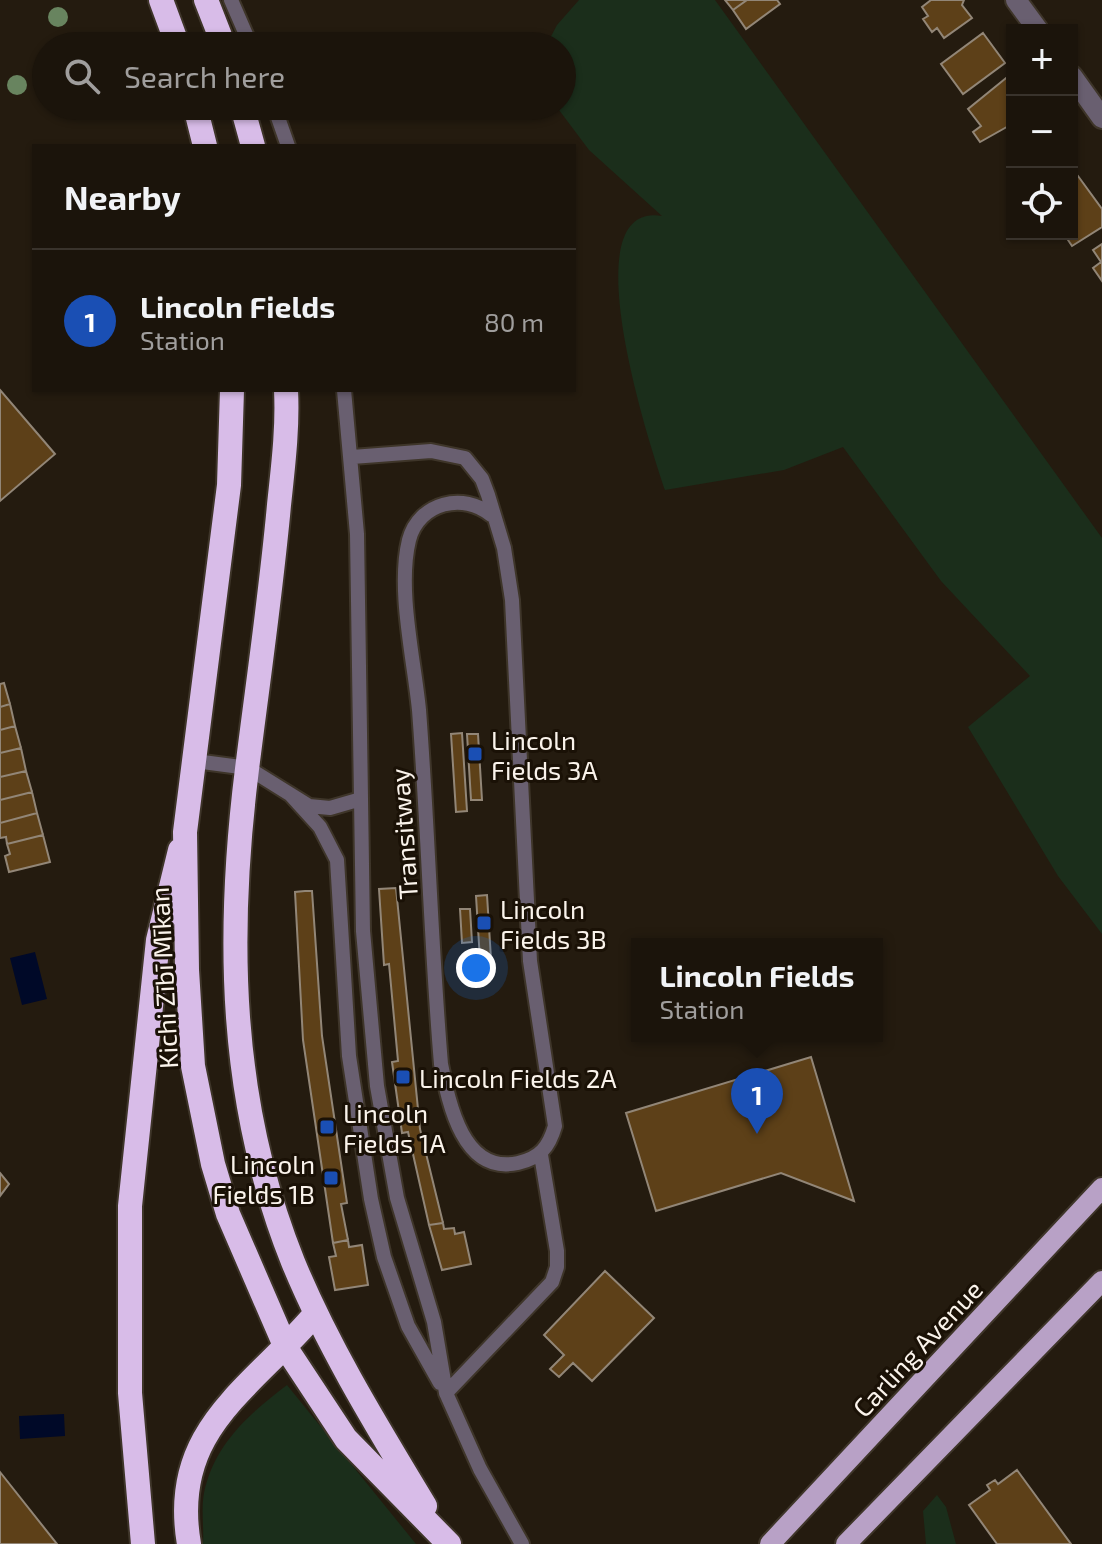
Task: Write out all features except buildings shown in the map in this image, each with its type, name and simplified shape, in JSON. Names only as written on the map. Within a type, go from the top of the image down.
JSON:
[{"type":"highway","points":[[161,0],[173,32]]},
{"type":"highway","points":[[206,0],[219,32]]},
{"type":"highway","points":[[198,120],[204,144]]},
{"type":"highway","points":[[246,120],[252,144]]},
{"type":"highway","name":"Kichi Zībī Mīkan","points":[[232,392],[229,485],[185,832],[189,1016],[202,1112],[228,1214],[286,1348],[346,1439],[447,1542]]},
{"type":"highway","name":"Kichi Zībī Mīkan","points":[[286,392],[274,564],[248,768],[234,935],[238,1038],[263,1173],[293,1262],[316,1313],[375,1423],[447,1542]]},
{"type":"highway","points":[[143,1544],[130,1393],[130,1206],[158,940],[169,886],[185,832]]},
{"type":"highway","points":[[189,1544],[185,1507],[195,1451],[213,1421],[286,1348],[316,1313]]},
{"type":"main road","name":"Carling Avenue","points":[[770,1544],[1102,1188]]},
{"type":"main road","points":[[847,1542],[1102,1281]]},
{"type":"street","points":[[1016,0],[1034,24]]},
{"type":"street","points":[[1078,84],[1102,118]]},
{"type":"lane","points":[[231,0],[245,32]]},
{"type":"lane","points":[[279,120],[287,144]]},
{"type":"lane","name":"Transitway","points":[[344,392],[352,457],[360,606],[363,931],[373,1063],[397,1198],[434,1322],[446,1393]]},
{"type":"lane","points":[[352,457],[419,452],[454,454],[474,466],[482,479],[504,548],[510,585],[530,961],[555,1111],[551,1141],[541,1155],[557,1267],[552,1282],[446,1393]]},
{"type":"lane","name":"Transitway","points":[[491,515],[470,502],[443,504],[416,524],[406,558],[438,1036],[447,1094],[455,1120],[477,1154],[492,1163],[510,1165],[541,1155]]},
{"type":"lane","name":"Transitway","points":[[195,761],[248,768],[309,806],[330,808],[361,799]]},
{"type":"lane","name":"Transitway","points":[[290,794],[320,827],[337,860],[349,1056],[371,1199],[384,1257],[408,1326],[446,1393],[480,1469],[522,1544]]},
{"type":"green space","points":[[579,0],[715,0],[1102,538],[1102,934],[1058,876],[968,727],[1030,676],[941,581],[843,447],[784,470],[665,490],[633,381],[618,285],[621,246],[635,221],[662,216],[589,150],[566,120],[576,120],[576,32],[553,32]]},
{"type":"green space","points":[[287,1385],[416,1544],[203,1544],[204,1493],[216,1459],[235,1431]]},
{"type":"green space","points":[[937,1495],[946,1507],[956,1544],[926,1544],[923,1511]]},
{"type":"water","points":[[35,952],[47,999],[22,1005],[10,958]]},
{"type":"water","points":[[64,1414],[65,1436],[20,1439],[19,1416]]},
{"type":"place","name":"Lincoln Fields 3A","points":[[475,754]]},
{"type":"place","name":"Lincoln Fields 3B","points":[[484,923]]},
{"type":"place","name":"Lincoln Fields 2A","points":[[403,1077]]},
{"type":"place","name":"Lincoln Fields 1A","points":[[327,1127]]},
{"type":"place","name":"Lincoln Fields","points":[[757,1134]]},
{"type":"place","name":"Lincoln Fields 1B","points":[[331,1178]]}]
